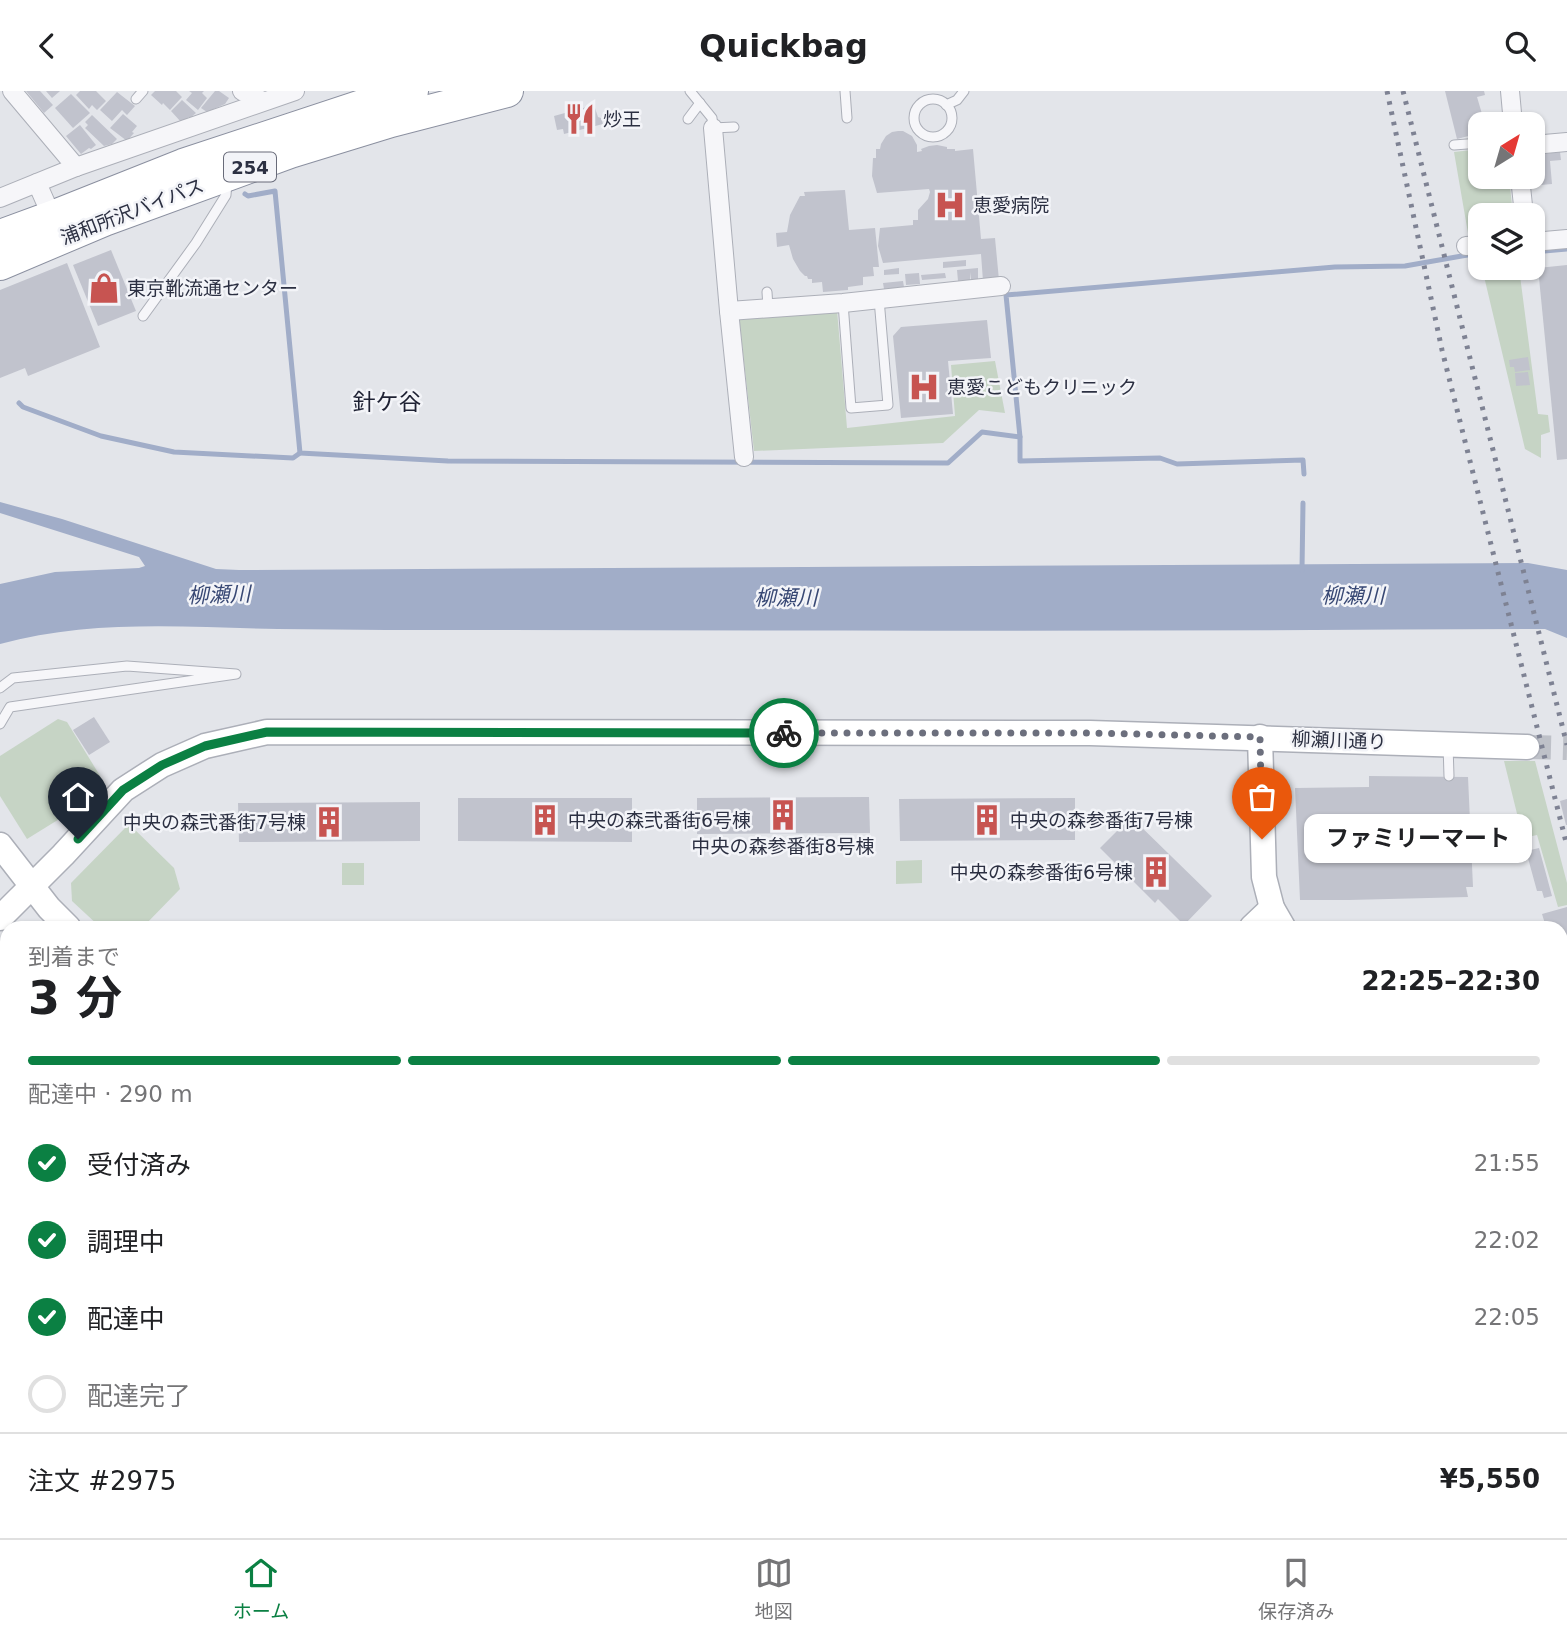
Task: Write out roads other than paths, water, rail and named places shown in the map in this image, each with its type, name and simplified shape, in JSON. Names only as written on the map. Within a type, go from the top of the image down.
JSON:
[{"type":"highway","name":"浦和所沢バイパス","points":[[0,264],[104,220],[228,175],[291,140],[386,98],[412,91]]},
{"type":"highway","name":"浦和所沢バイパス","points":[[0,236],[183,165],[291,140],[391,121],[507,91]]},
{"type":"street","points":[[12,91],[76,167]]},
{"type":"street","points":[[242,91],[279,96]]},
{"type":"street","points":[[1510,91],[1512,112]]},
{"type":"street","points":[[0,198],[76,167],[279,96]]},
{"type":"street","points":[[279,96],[291,140]]},
{"type":"street","points":[[713,128],[744,457]]},
{"type":"street","points":[[1545,144],[1567,142]]},
{"type":"street","points":[[37,183],[52,217]]},
{"type":"street","points":[[1545,241],[1567,239]]},
{"type":"street","points":[[729,311],[768,300],[843,303],[1001,286]]},
{"type":"street","name":"柳瀬川通り","points":[[0,918],[123,790],[162,765],[205,746],[267,732],[1090,733],[1527,747]]},
{"type":"street","points":[[1260,737],[1262,864],[1267,894],[1277,918]]},
{"type":"street","points":[[0,845],[62,921]]},
{"type":"lane","points":[[690,91],[712,118],[713,128],[734,127]]},
{"type":"lane","points":[[845,91],[849,118]]},
{"type":"lane","points":[[947,105],[957,100],[964,91]]},
{"type":"lane","points":[[937,99],[947,105],[952,117],[951,123],[938,137],[931,137],[915,126],[914,113],[920,103],[937,99]]},
{"type":"lane","points":[[688,119],[700,103]]},
{"type":"lane","points":[[1454,145],[1468,144]]},
{"type":"lane","points":[[143,316],[196,243],[226,195],[228,175]]},
{"type":"lane","points":[[843,303],[851,408],[888,405],[879,299]]},
{"type":"lane","points":[[0,688],[13,678],[127,666],[236,674],[10,707],[0,724]]},
{"type":"lane","points":[[1448,743],[1449,776]]},
{"type":"water","name":"柳瀬川","points":[[0,502],[62,519],[216,569],[239,570],[1528,563],[1567,570],[1567,638],[1545,629],[414,630],[138,626],[68,631],[0,644],[0,584],[55,572],[145,566],[139,557],[0,513]]},
{"type":"waterway","points":[[245,194],[248,196],[275,191],[300,453],[448,461],[948,463],[982,432],[1020,437],[1006,295],[1335,267],[1405,266],[1468,255]]},
{"type":"waterway","points":[[1545,251],[1567,249]]},
{"type":"waterway","points":[[19,403],[23,407],[101,436],[174,452],[293,458],[300,453]]},
{"type":"waterway","points":[[1020,437],[1020,461],[1160,458],[1177,464],[1303,460],[1304,474]]},
{"type":"waterway","points":[[1302,570],[1303,503]]},
{"type":"tunnel","points":[[1527,747],[1567,748]]},
{"type":"railway","points":[[1387,91],[1442,350],[1567,846]]},
{"type":"railway","points":[[1403,91],[1567,745]]},
{"type":"place","name":"炒王","points":[[580,119]]},
{"type":"place","name":"恵愛病院","points":[[950,205]]},
{"type":"place","name":"東京靴流通センター","points":[[104,288]]},
{"type":"place","name":"恵愛こどもクリニック","points":[[924,387]]},
{"type":"place","name":"中央の森参番街8号棟","points":[[783,815]]},
{"type":"place","name":"中央の森弐番街6号棟","points":[[545,820]]},
{"type":"place","name":"中央の森参番街7号棟","points":[[987,820]]},
{"type":"place","name":"中央の森弐番街7号棟","points":[[329,822]]},
{"type":"place","name":"ファミリーマート","points":[[1262,839]]},
{"type":"place","name":"中央の森参番街6号棟","points":[[1156,872]]},
{"type":"district","name":"針ケ谷","points":[[387,402]]}]
